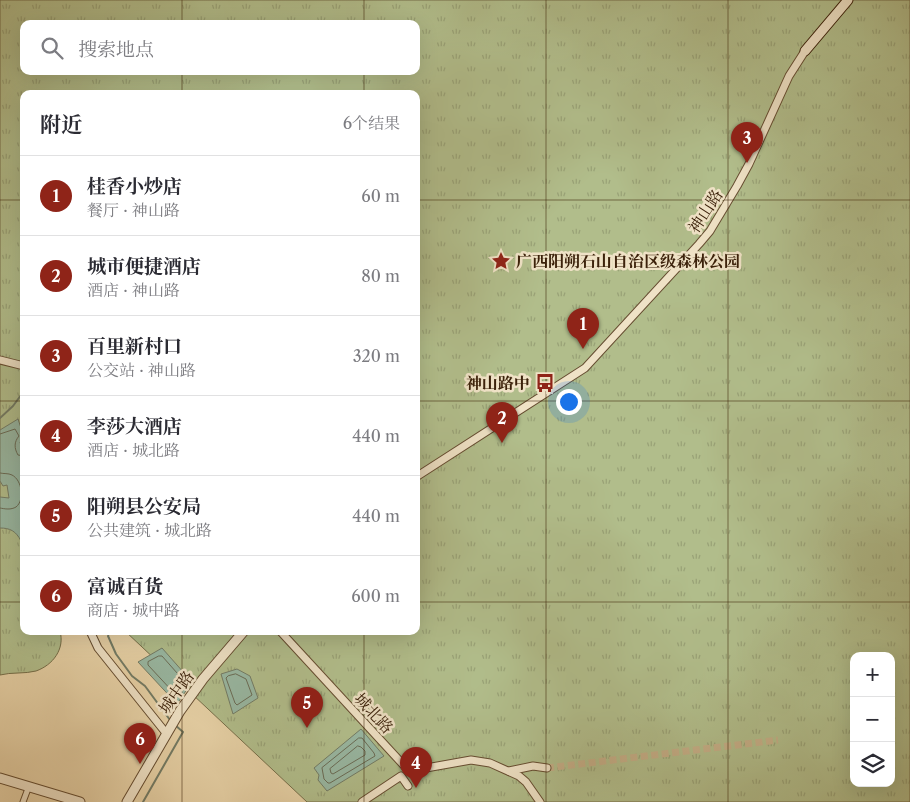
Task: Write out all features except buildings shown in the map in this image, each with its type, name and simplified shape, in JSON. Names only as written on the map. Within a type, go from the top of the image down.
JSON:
[{"type":"street","points":[[805,51],[848,0]]},
{"type":"street","name":"神山路","points":[[420,473],[585,368],[694,250],[710,231],[737,186],[789,76],[805,51]]},
{"type":"street","points":[[0,360],[20,365]]},
{"type":"street","points":[[92,635],[98,648],[168,730]]},
{"type":"street","name":"城中路","points":[[127,802],[180,711],[203,679],[241,635]]},
{"type":"street","name":"城北路","points":[[284,635],[408,771]]},
{"type":"street","points":[[362,802],[408,771],[471,760],[490,763],[509,771],[526,782],[540,802]]},
{"type":"street","points":[[509,771],[533,766],[547,768]]},
{"type":"street","points":[[401,776],[408,786]]},
{"type":"street","points":[[0,778],[80,802]]},
{"type":"street","points":[[23,802],[29,786]]},
{"type":"green space","points":[[0,0],[910,0],[910,802],[307,802],[129,635],[420,635],[420,90],[20,90],[20,635],[61,635],[61,638],[61,644],[56,656],[48,665],[32,672],[0,675]]},
{"type":"water","points":[[18,419],[20,425],[20,540],[12,531],[0,528],[0,497],[9,498],[7,485],[3,486],[0,481],[0,430]]},
{"type":"water","points":[[162,648],[192,682],[177,704],[138,662]]},
{"type":"water","points":[[237,669],[250,676],[258,698],[233,714],[221,674]]},
{"type":"water","points":[[361,729],[384,756],[327,791],[318,780],[319,775],[314,768]]},
{"type":"waterway","points":[[0,418],[20,396]]},
{"type":"waterway","points":[[108,635],[116,654],[132,676],[145,686],[170,720]]},
{"type":"waterway","points":[[143,802],[183,732],[175,725]]},
{"type":"tunnel","points":[[547,768],[778,740]]},
{"type":"place","name":"百里新村口","points":[[747,163]]},
{"type":"place","name":"广西阳朔石山自治区级森林公园","points":[[501,261]]},
{"type":"place","name":"桂香小炒店","points":[[583,349]]},
{"type":"place","name":"神山路中","points":[[545,383]]},
{"type":"place","name":"城市便捷酒店","points":[[502,443]]},
{"type":"place","name":"阳朔县公安局","points":[[307,728]]},
{"type":"place","name":"富诚百货","points":[[140,764]]},
{"type":"place","name":"李莎大酒店","points":[[416,788]]}]
